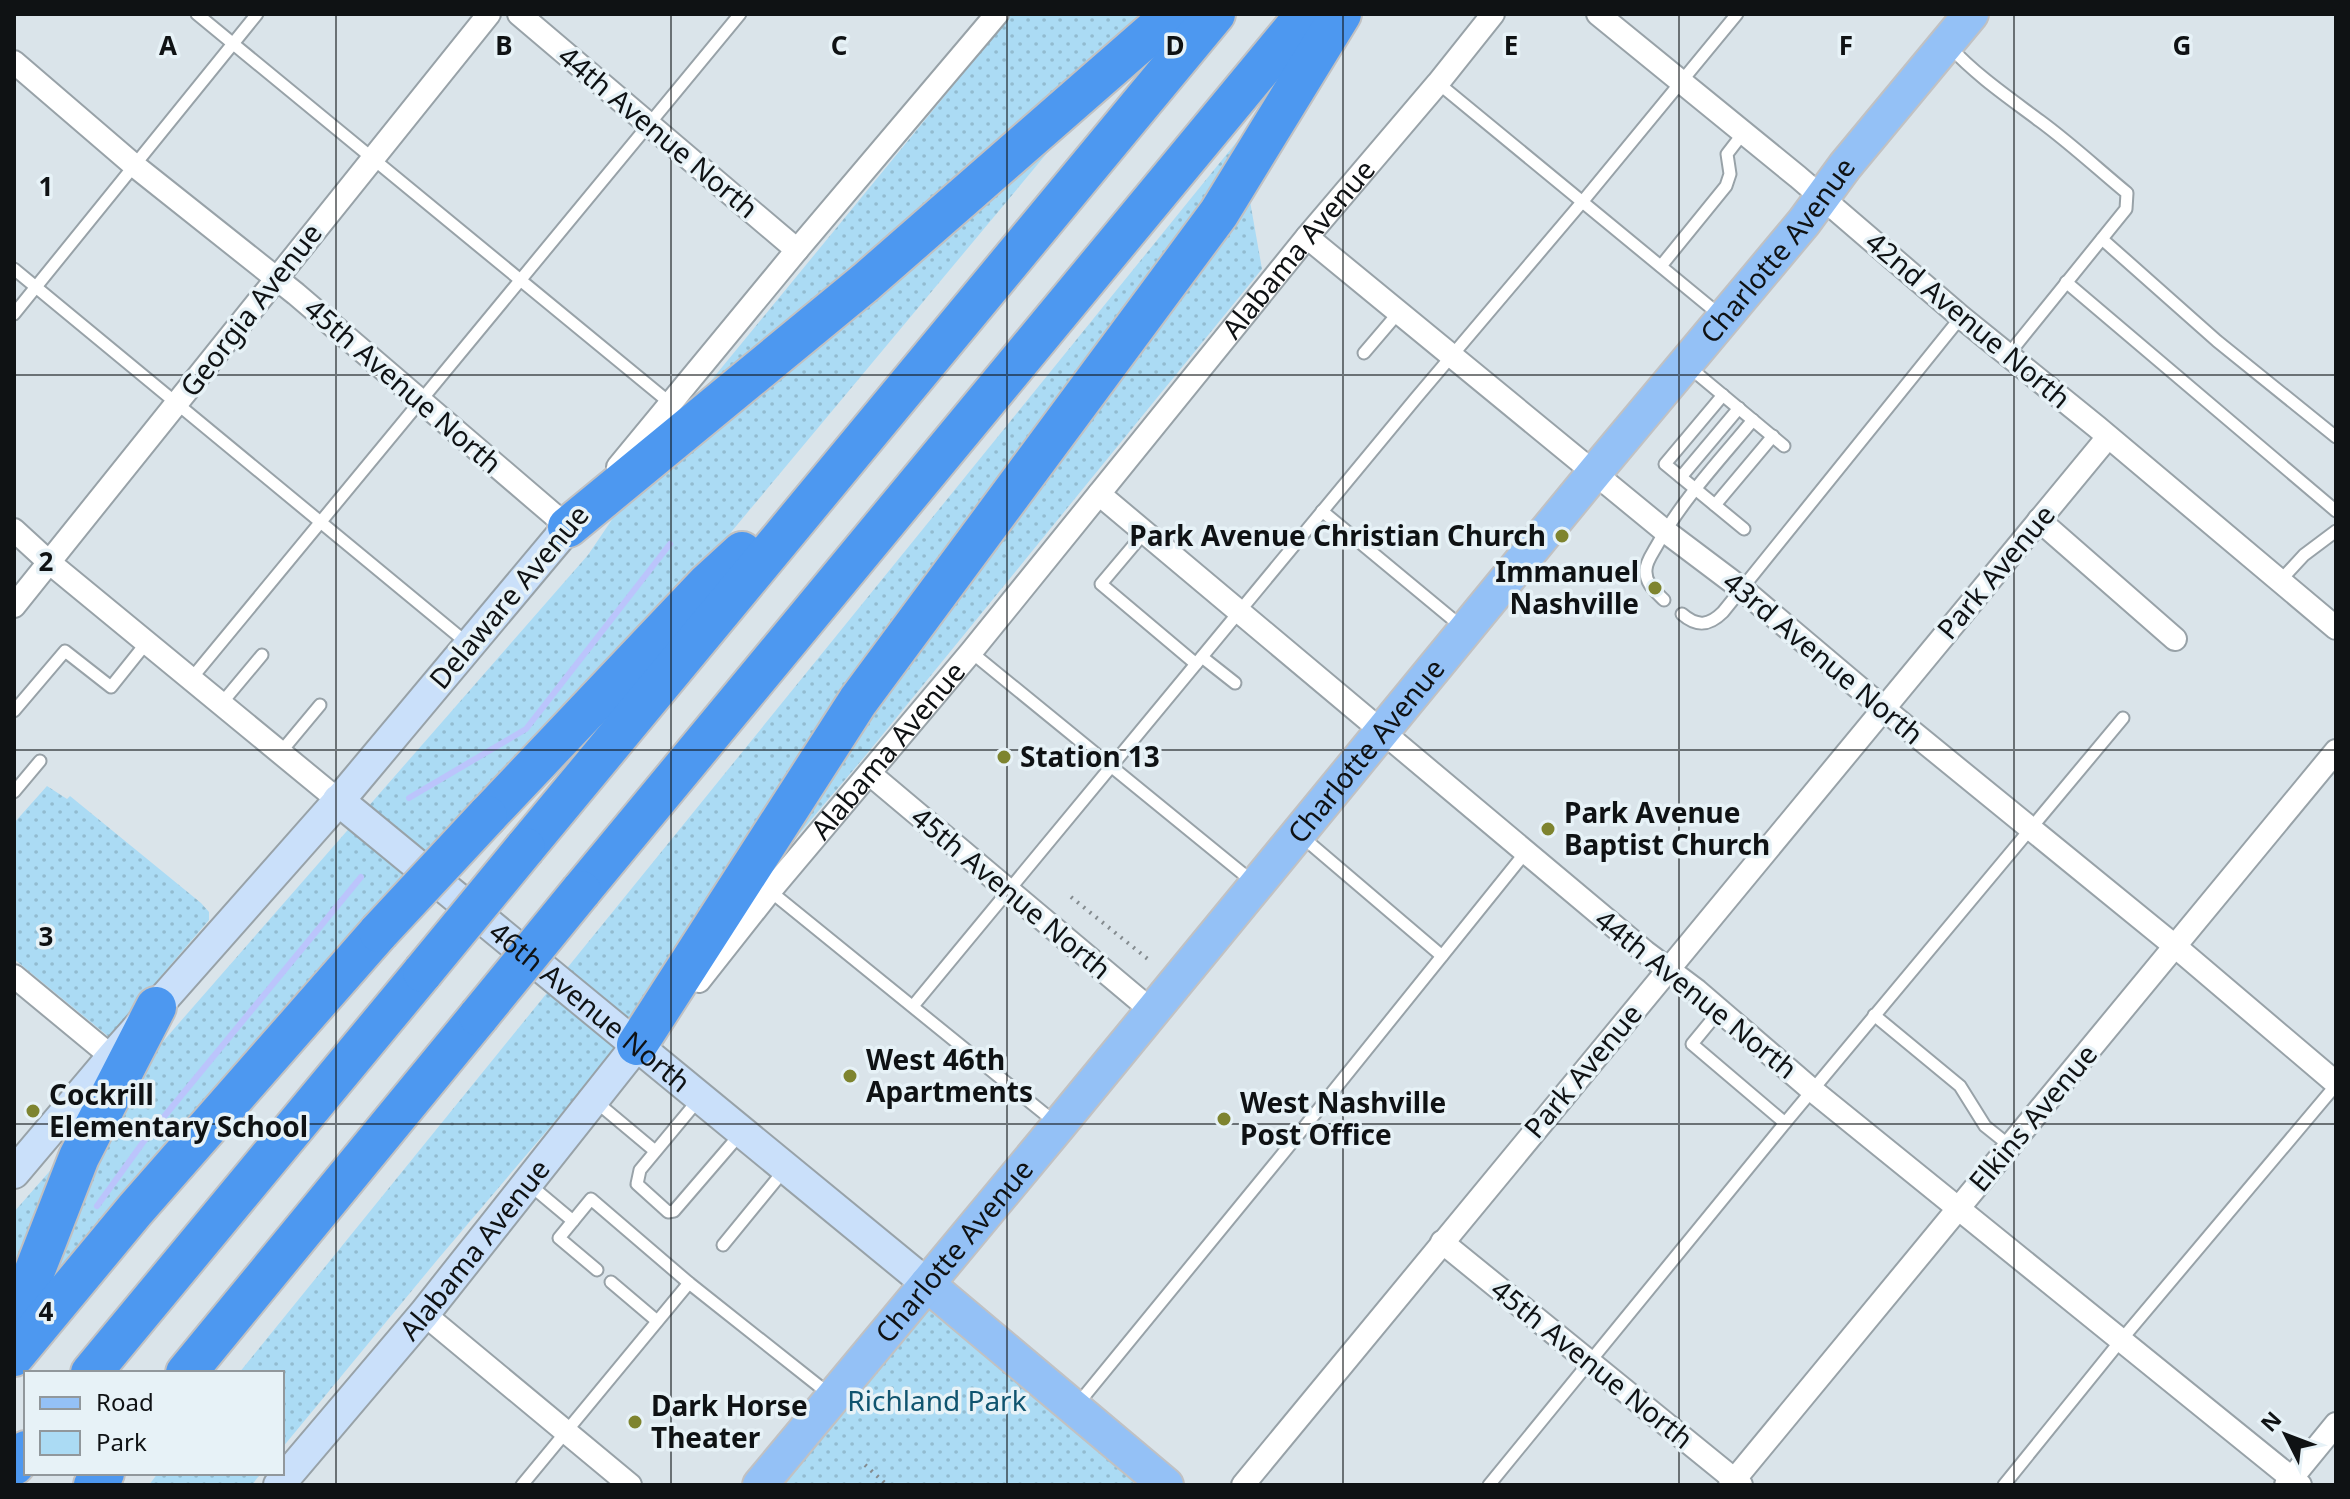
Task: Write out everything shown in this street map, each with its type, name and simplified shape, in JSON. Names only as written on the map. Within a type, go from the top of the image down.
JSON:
[{"type":"highway","points":[[568,527],[866,282],[1173,14]]},
{"type":"highway","points":[[93,1371],[1215,14]]},
{"type":"highway","points":[[188,1371],[1306,14]]},
{"type":"highway","points":[[637,1045],[858,701],[1219,213],[1341,14]]},
{"type":"highway","points":[[14,1356],[135,1210],[379,932],[707,584],[849,455]]},
{"type":"highway","points":[[14,1319],[79,1157],[156,1007]]},
{"type":"main road","name":"Charlotte Avenue","points":[[760,1485],[1595,472],[1725,319],[1971,14]]},
{"type":"main road","name":"Delaware Avenue","points":[[14,1173],[338,800],[568,527]]},
{"type":"main road","name":"46th Avenue North","points":[[338,800],[927,1284],[1166,1485]]},
{"type":"main road","name":"Alabama Avenue","points":[[287,1480],[424,1314],[637,1045]]},
{"type":"street","name":"Georgia Avenue","points":[[14,606],[489,14]]},
{"type":"street","name":"44th Avenue North","points":[[519,14],[797,250]]},
{"type":"street","name":"Delaware Avenue","points":[[568,527],[997,14]]},
{"type":"street","name":"Alabama Avenue","points":[[637,1045],[673,1013],[770,891],[971,652],[1307,237],[1493,14]]},
{"type":"street","name":"42nd Avenue North","points":[[1598,14],[1744,131],[1961,317],[2336,628]]},
{"type":"street","name":"45th Avenue North","points":[[14,62],[135,166],[276,278],[568,527]]},
{"type":"street","name":"43rd Avenue North","points":[[1307,237],[1665,531],[1742,589],[2176,947],[2336,1084]]},
{"type":"street","name":"Park Avenue","points":[[1243,1485],[2108,437]]},
{"type":"street","name":"44th Avenue North","points":[[1099,494],[1525,853],[1720,1010],[1958,1209],[2122,1339],[2293,1483]]},
{"type":"street","points":[[2039,520],[2175,639]]},
{"type":"street","name":"46th Avenue North","points":[[14,530],[338,800]]},
{"type":"street","name":"Elkins Avenue","points":[[1735,1483],[2336,751]]},
{"type":"street","name":"45th Avenue North","points":[[870,774],[1152,1011]]},
{"type":"street","points":[[14,976],[112,1057]]},
{"type":"street","name":"45th Avenue North","points":[[1442,1242],[1735,1483]]},
{"type":"street","points":[[424,1314],[630,1485]]},
{"type":"street","points":[[2293,1483],[2336,1424]]},
{"type":"lane","points":[[197,14],[670,403]]},
{"type":"lane","points":[[14,314],[257,14]]},
{"type":"lane","points":[[191,679],[740,14]]},
{"type":"lane","points":[[913,1006],[1737,14]]},
{"type":"lane","points":[[1946,43],[1997,92],[2042,123],[2127,193],[2126,209],[2008,355]]},
{"type":"lane","points":[[1438,83],[1725,319]]},
{"type":"lane","points":[[1661,266],[1726,186],[1730,174],[1727,154],[1744,131]]},
{"type":"lane","points":[[2102,239],[2217,341],[2336,437]]},
{"type":"lane","points":[[14,269],[469,645]]},
{"type":"lane","points":[[2066,282],[2336,511]]},
{"type":"lane","points":[[1364,353],[1399,312]]},
{"type":"lane","points":[[1682,614],[1699,624],[1708,624],[1723,612],[1961,317]]},
{"type":"lane","points":[[1686,364],[1784,446]]},
{"type":"lane","points":[[1723,395],[1665,464],[1744,529]]},
{"type":"lane","points":[[1681,477],[1739,408]]},
{"type":"lane","points":[[1664,600],[1652,589],[1645,572],[1647,564],[1665,531],[1695,489],[1753,420]]},
{"type":"lane","points":[[1715,505],[1773,436]]},
{"type":"lane","points":[[1322,511],[1465,630]]},
{"type":"lane","points":[[2280,581],[2304,555],[2336,531]]},
{"type":"lane","points":[[1144,533],[1101,584],[1199,660],[1235,683]]},
{"type":"lane","points":[[14,711],[65,651],[111,687],[147,642]]},
{"type":"lane","points":[[971,652],[1256,885]]},
{"type":"lane","points":[[221,704],[262,655]]},
{"type":"lane","points":[[280,754],[320,705]]},
{"type":"lane","points":[[1489,1485],[1812,1090],[2123,718]]},
{"type":"lane","points":[[14,792],[40,761]]},
{"type":"lane","points":[[1298,833],[1442,956]]},
{"type":"lane","points":[[1074,1408],[1525,853]]},
{"type":"lane","points":[[770,891],[1059,1125]]},
{"type":"lane","points":[[1720,1010],[1692,1044],[1785,1123]]},
{"type":"lane","points":[[1874,1015],[1960,1086],[1985,1126],[2010,1146]]},
{"type":"lane","points":[[2004,1485],[2336,1084]]},
{"type":"lane","points":[[700,1097],[640,1170],[637,1184],[668,1212],[674,1211],[742,1132]]},
{"type":"lane","points":[[593,1099],[655,1151]]},
{"type":"lane","points":[[723,1245],[786,1168]]},
{"type":"lane","points":[[527,1183],[573,1221]]},
{"type":"lane","points":[[597,1270],[559,1238],[591,1199],[689,1283],[832,1397]]},
{"type":"lane","points":[[611,1282],[657,1321]]},
{"type":"lane","points":[[522,1485],[689,1283]]},
{"type":"path","points":[[1071,897],[1149,960]]},
{"type":"path","points":[[865,1465],[887,1485]]},
{"type":"green space","points":[[1012,14],[1163,14],[682,591],[324,965],[14,1321],[14,1212],[588,555],[682,416]]},
{"type":"green space","points":[[1239,139],[1262,269],[866,755],[438,1259],[284,1446],[284,1371],[241,1371]]},
{"type":"green space","points":[[47,786],[67,799],[70,796],[209,912],[209,920],[109,1037],[14,959],[14,823]]},
{"type":"green space","name":"Richland Park","points":[[927,1284],[1166,1485],[760,1485]]},
{"type":"green space","points":[[156,1475],[260,1475],[252,1485],[149,1485]]},
{"type":"waterway","points":[[409,798],[526,729],[670,544]]},
{"type":"waterway","points":[[97,1206],[144,1141],[361,877]]},
{"type":"place","name":"Park Avenue Christian Church","points":[[1562,536]]},
{"type":"place","name":"Immanuel Nashville","points":[[1655,588]]},
{"type":"place","name":"Station 13","points":[[1004,757]]},
{"type":"place","name":"Park Avenue Baptist Church","points":[[1548,829]]},
{"type":"place","name":"West 46th Apartments","points":[[850,1076]]},
{"type":"place","name":"Cockrill Elementary School","points":[[33,1111]]},
{"type":"place","name":"West Nashville Post Office","points":[[1224,1119]]},
{"type":"place","name":"Dark Horse Theater","points":[[635,1422]]}]
